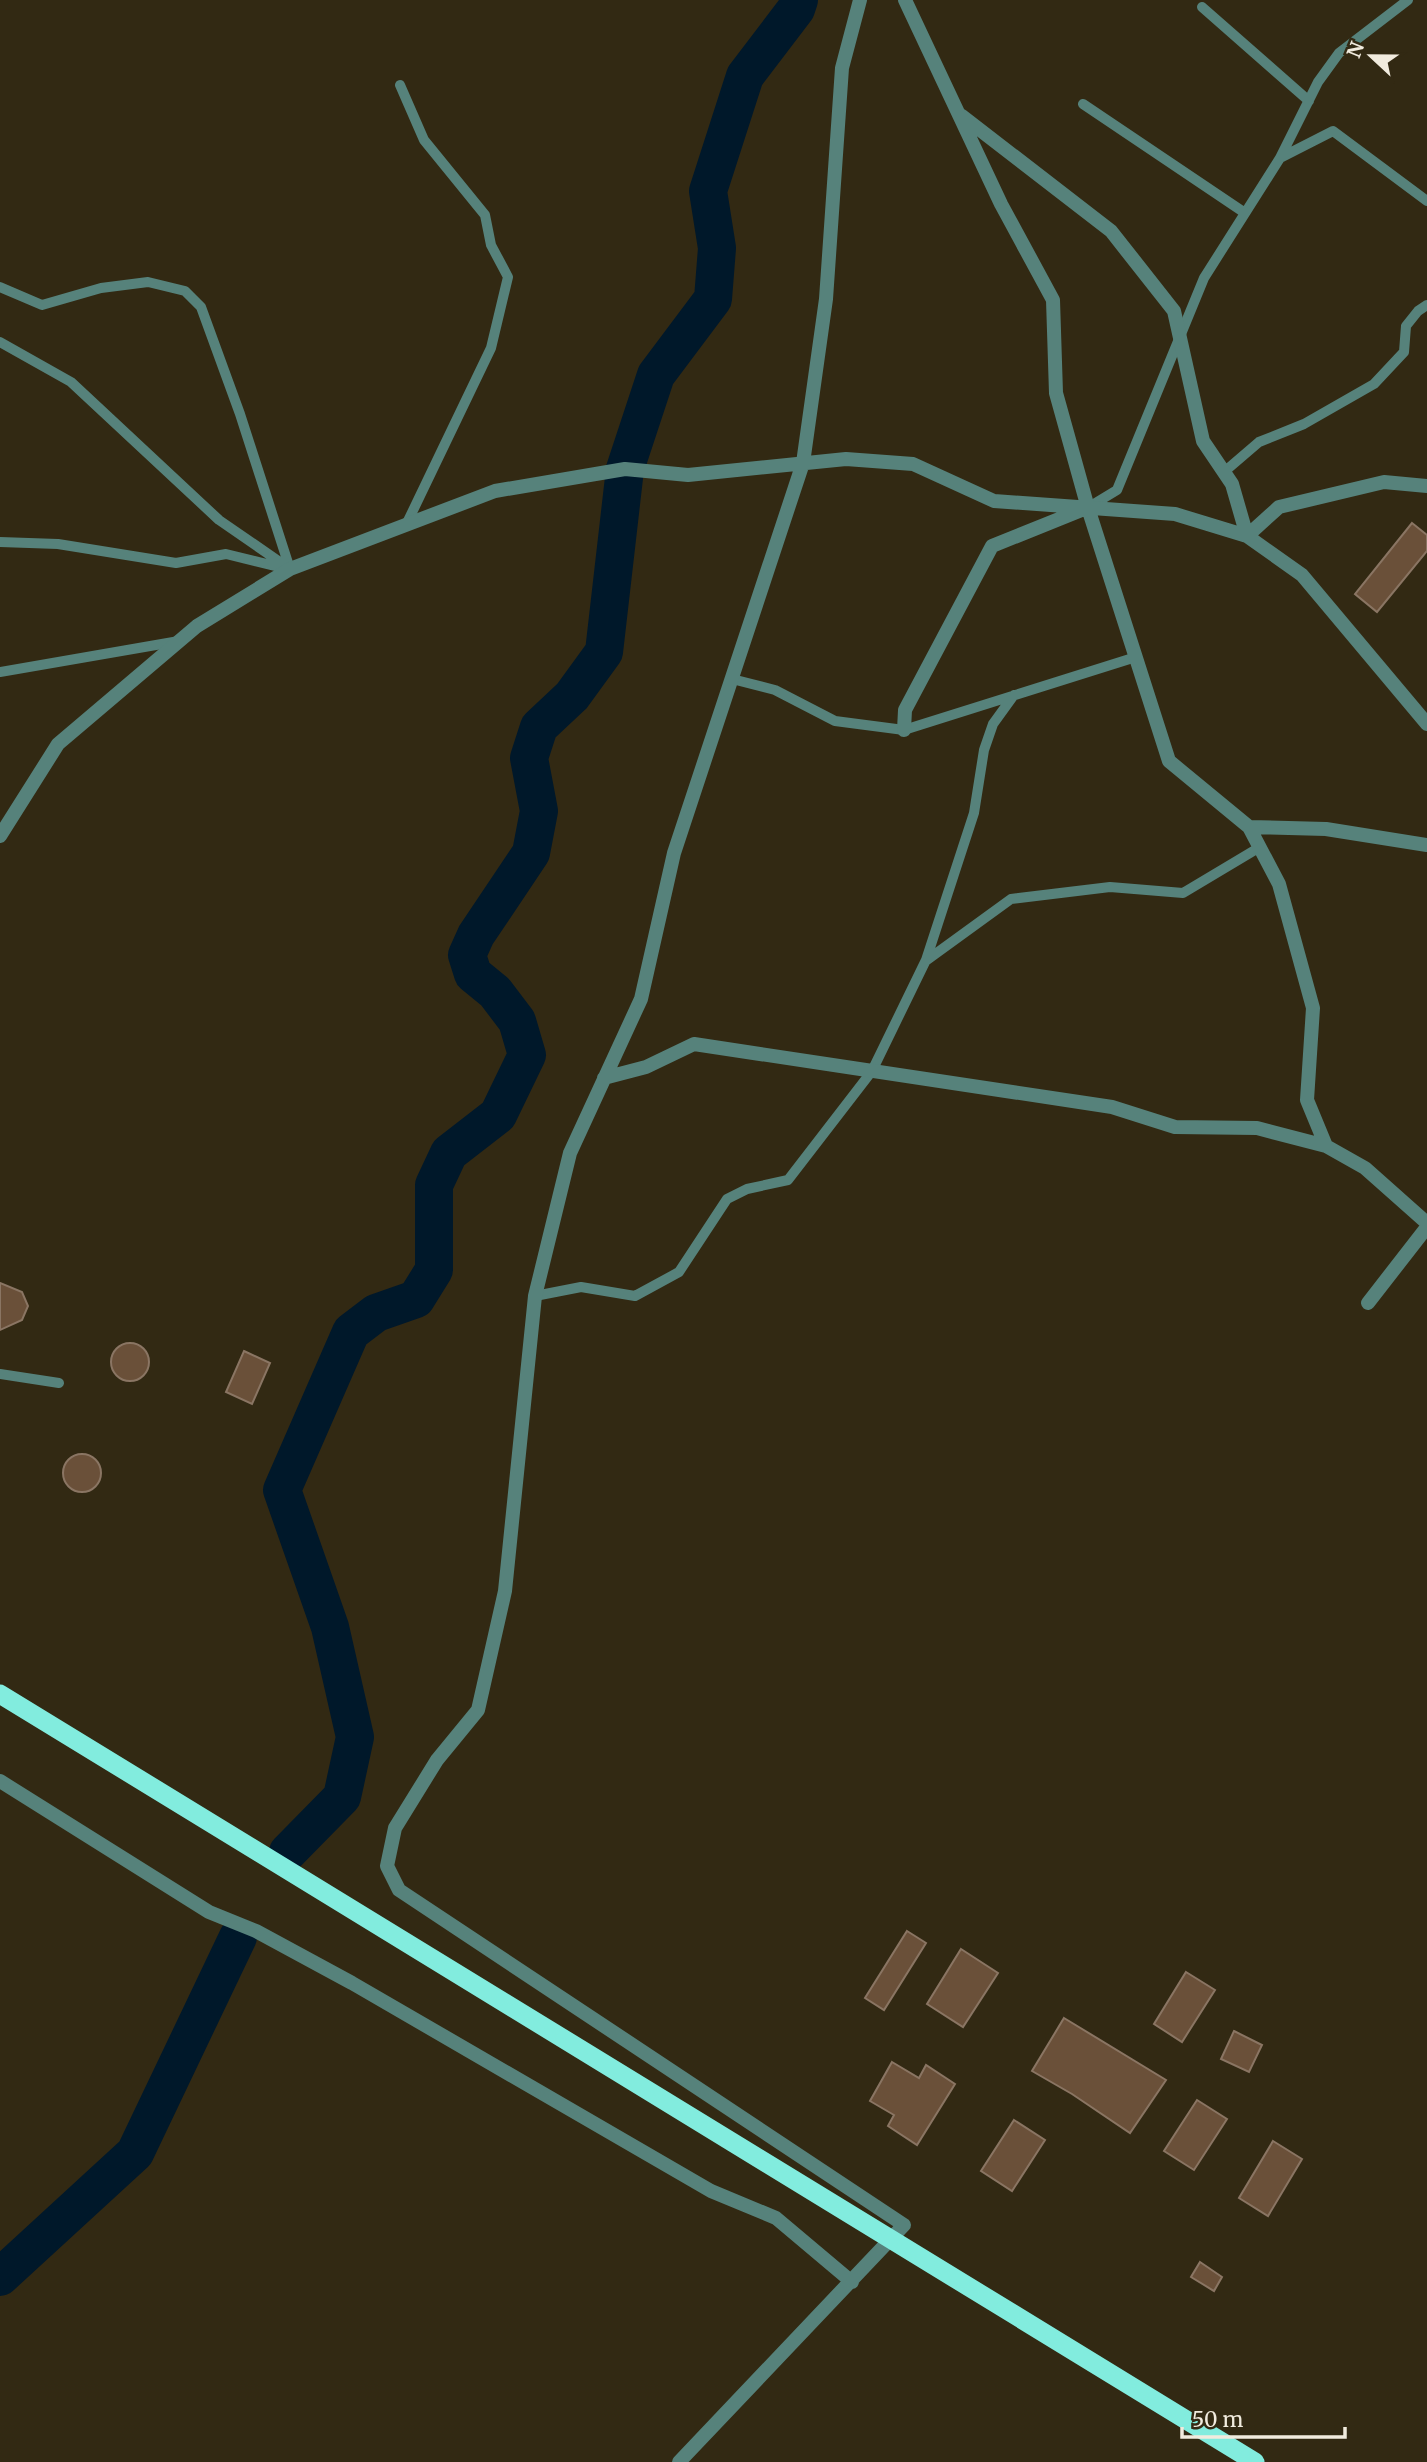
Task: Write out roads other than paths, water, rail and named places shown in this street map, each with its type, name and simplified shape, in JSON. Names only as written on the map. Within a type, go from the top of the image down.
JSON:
[{"type":"highway","points":[[0,1694],[1255,2462]]},
{"type":"street","points":[[679,2462],[904,2225],[399,1890],[387,1866],[395,1828],[437,1760],[478,1710],[505,1591],[535,1296],[570,1153],[640,999],[674,853],[803,463],[826,299],[842,68],[859,0]]},
{"type":"street","points":[[905,0],[1001,204],[1053,300],[1056,393],[1088,508],[1169,761],[1249,827],[1279,884],[1313,1008],[1307,1100],[1326,1146]]},
{"type":"street","points":[[958,113],[1111,231],[1174,311],[1203,441],[1232,484],[1247,536]]},
{"type":"street","points":[[0,836],[58,744],[197,626],[290,569],[495,491],[625,469],[688,475],[846,459],[913,464],[994,500],[1175,514],[1247,536],[1302,575],[1427,724]]},
{"type":"street","points":[[1247,536],[1279,507],[1384,482],[1427,486]]},
{"type":"street","points":[[904,730],[905,710],[992,546],[1088,508]]},
{"type":"street","points":[[1249,827],[1326,830],[1427,845]]},
{"type":"street","points":[[604,1078],[646,1067],[694,1044],[1112,1107],[1175,1127],[1257,1128],[1326,1146],[1365,1168],[1427,1225],[1368,1303]]},
{"type":"street","points":[[0,1781],[209,1912],[256,1931],[352,1983],[710,2191],[776,2218],[852,2282]]},
{"type":"lane","points":[[1088,508],[1117,490],[1204,278],[1280,158],[1309,101],[1339,53],[1408,0]]},
{"type":"lane","points":[[1202,7],[1309,101]]},
{"type":"lane","points":[[400,85],[424,141],[485,215],[491,245],[508,277],[491,348],[406,525]]},
{"type":"lane","points":[[1083,104],[1245,213]]},
{"type":"lane","points":[[1280,158],[1333,131],[1427,201]]},
{"type":"lane","points":[[0,287],[41,304],[101,288],[148,282],[185,291],[201,307],[240,414],[290,569]]},
{"type":"lane","points":[[1224,472],[1259,442],[1304,424],[1374,384],[1404,352],[1406,326],[1418,311],[1427,305]]},
{"type":"lane","points":[[0,342],[71,382],[219,520],[290,569]]},
{"type":"lane","points":[[0,542],[58,544],[176,563],[226,554],[290,569]]},
{"type":"lane","points":[[0,672],[179,641]]},
{"type":"lane","points":[[732,679],[775,690],[835,721],[904,730],[1136,657]]},
{"type":"lane","points":[[535,1296],[581,1287],[635,1296],[679,1272],[727,1199],[747,1189],[788,1180],[872,1071],[926,960],[974,813],[984,750],[993,724],[1014,695]]},
{"type":"lane","points":[[926,960],[1011,899],[1110,887],[1183,893],[1260,847]]},
{"type":"lane","points":[[0,1374],[59,1382]]},
{"type":"waterway","points":[[288,1852],[342,1797],[355,1737],[330,1627],[282,1490],[351,1332],[376,1313],[416,1299],[434,1270],[434,1185],[449,1153],[498,1115],[527,1055],[517,1021],[495,992],[473,974],[467,955],[476,935],[531,853],[539,811],[529,758],[539,727],[572,696],[604,652],[625,469],[656,375],[713,299],[717,248],[708,191],[745,76],[796,9],[799,0]]},
{"type":"waterway","points":[[0,2277],[135,2153],[238,1937]]}]
